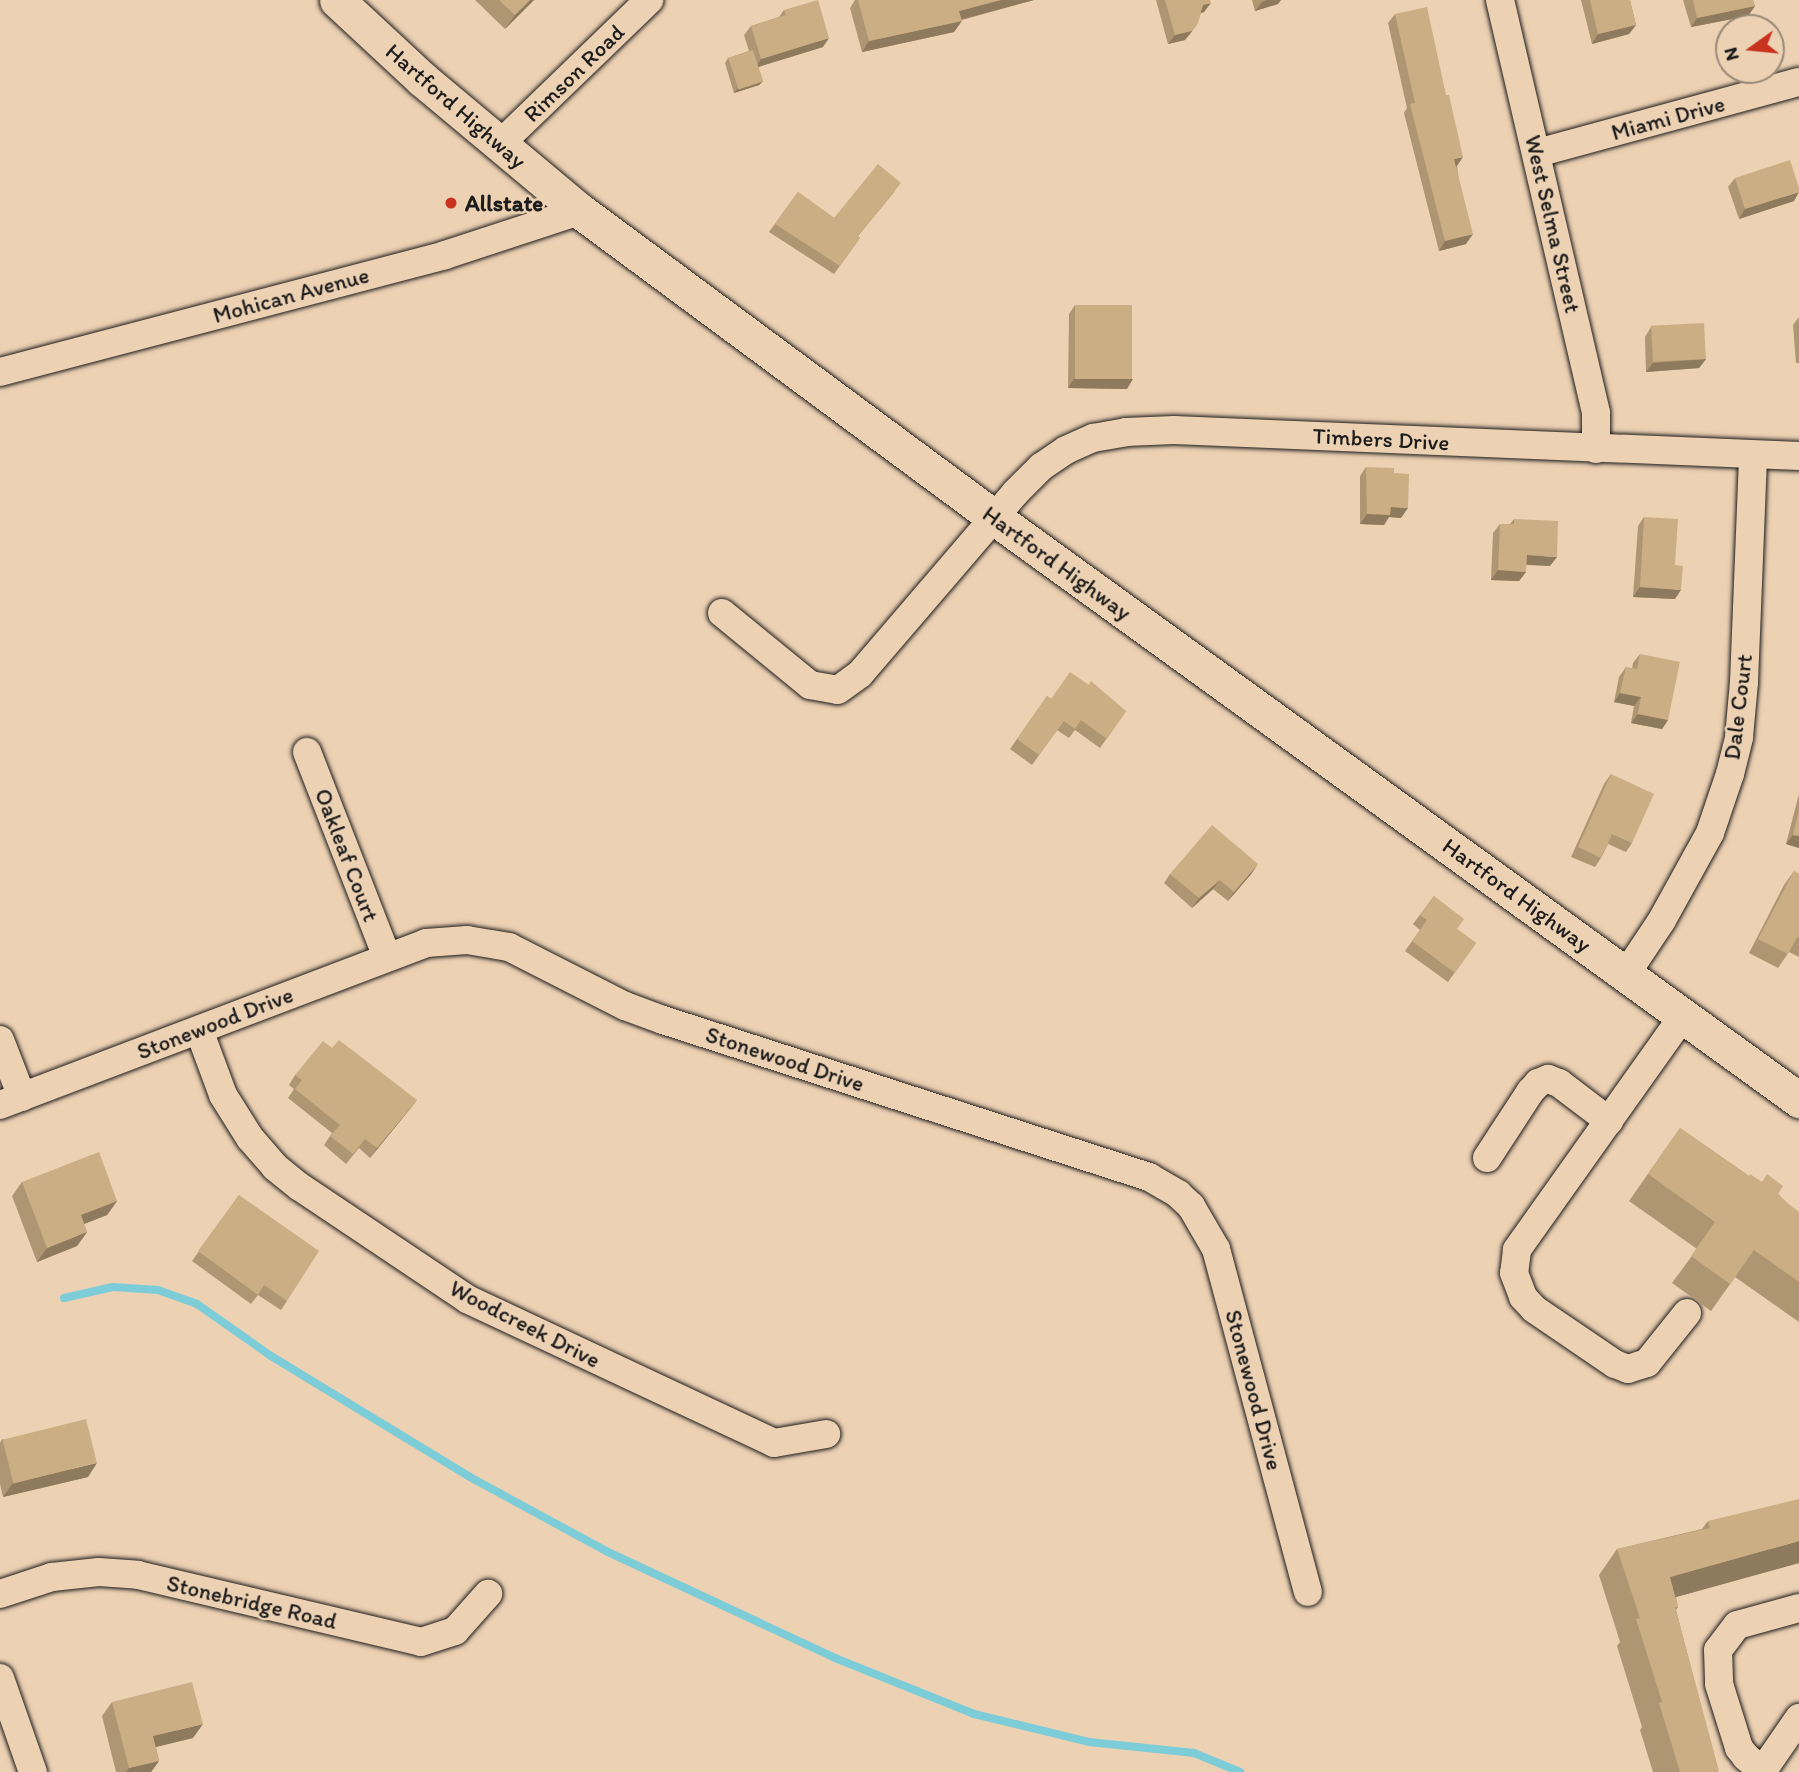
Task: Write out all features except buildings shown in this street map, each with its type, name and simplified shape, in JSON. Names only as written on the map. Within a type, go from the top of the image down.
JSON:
[{"type":"main road","name":"Hartford Highway","points":[[337,0],[499,145],[580,211],[995,518],[1799,1100]]},
{"type":"street","name":"Rimson Road","points":[[499,145],[649,0]]},
{"type":"street","name":"West Selma Street","points":[[1500,0],[1596,413],[1596,449]]},
{"type":"street","name":"Miami Drive","points":[[1537,153],[1799,82]]},
{"type":"street","name":"Mohican Avenue","points":[[0,372],[445,255],[580,211]]},
{"type":"street","name":"Timbers Drive","points":[[722,614],[810,685],[838,690],[860,674],[1041,467],[1066,450],[1093,438],[1126,432],[1174,430],[1799,456]]},
{"type":"street","name":"Dale Court","points":[[1626,974],[1662,920],[1710,833],[1730,775],[1739,737],[1744,682],[1754,456]]},
{"type":"street","name":"Oakleaf Court","points":[[307,752],[387,957]]},
{"type":"street","name":"Stonewood Drive","points":[[11,1101],[426,943],[447,940],[478,941],[509,947],[625,1006],[663,1020],[1149,1177],[1178,1194],[1201,1219],[1216,1249],[1308,1592]]},
{"type":"street","points":[[1683,1016],[1517,1250],[1514,1273],[1523,1297],[1534,1310],[1615,1364],[1628,1369],[1647,1363],[1687,1312]]},
{"type":"street","name":"Woodcreek Drive","points":[[199,1030],[223,1095],[250,1138],[275,1167],[300,1187],[467,1299],[774,1443],[826,1434]]},
{"type":"street","points":[[0,1040],[11,1101]]},
{"type":"street","points":[[1487,1158],[1530,1092],[1538,1083],[1548,1079],[1559,1083],[1609,1121]]},
{"type":"street","name":"Stonebridge Road","points":[[0,1594],[52,1577],[99,1572],[138,1575],[421,1642],[455,1630],[488,1594]]},
{"type":"street","points":[[1799,1608],[1737,1625],[1718,1650],[1719,1684],[1739,1748],[1752,1762],[1757,1766],[1768,1763],[1799,1718]]},
{"type":"street","points":[[0,1678],[33,1772]]},
{"type":"waterway","points":[[64,1298],[113,1287],[158,1290],[197,1304],[271,1356],[468,1476],[608,1552],[835,1658],[974,1714],[1089,1742],[1194,1753],[1240,1772]]},
{"type":"place","name":"Allstate","points":[[451,203]]}]
